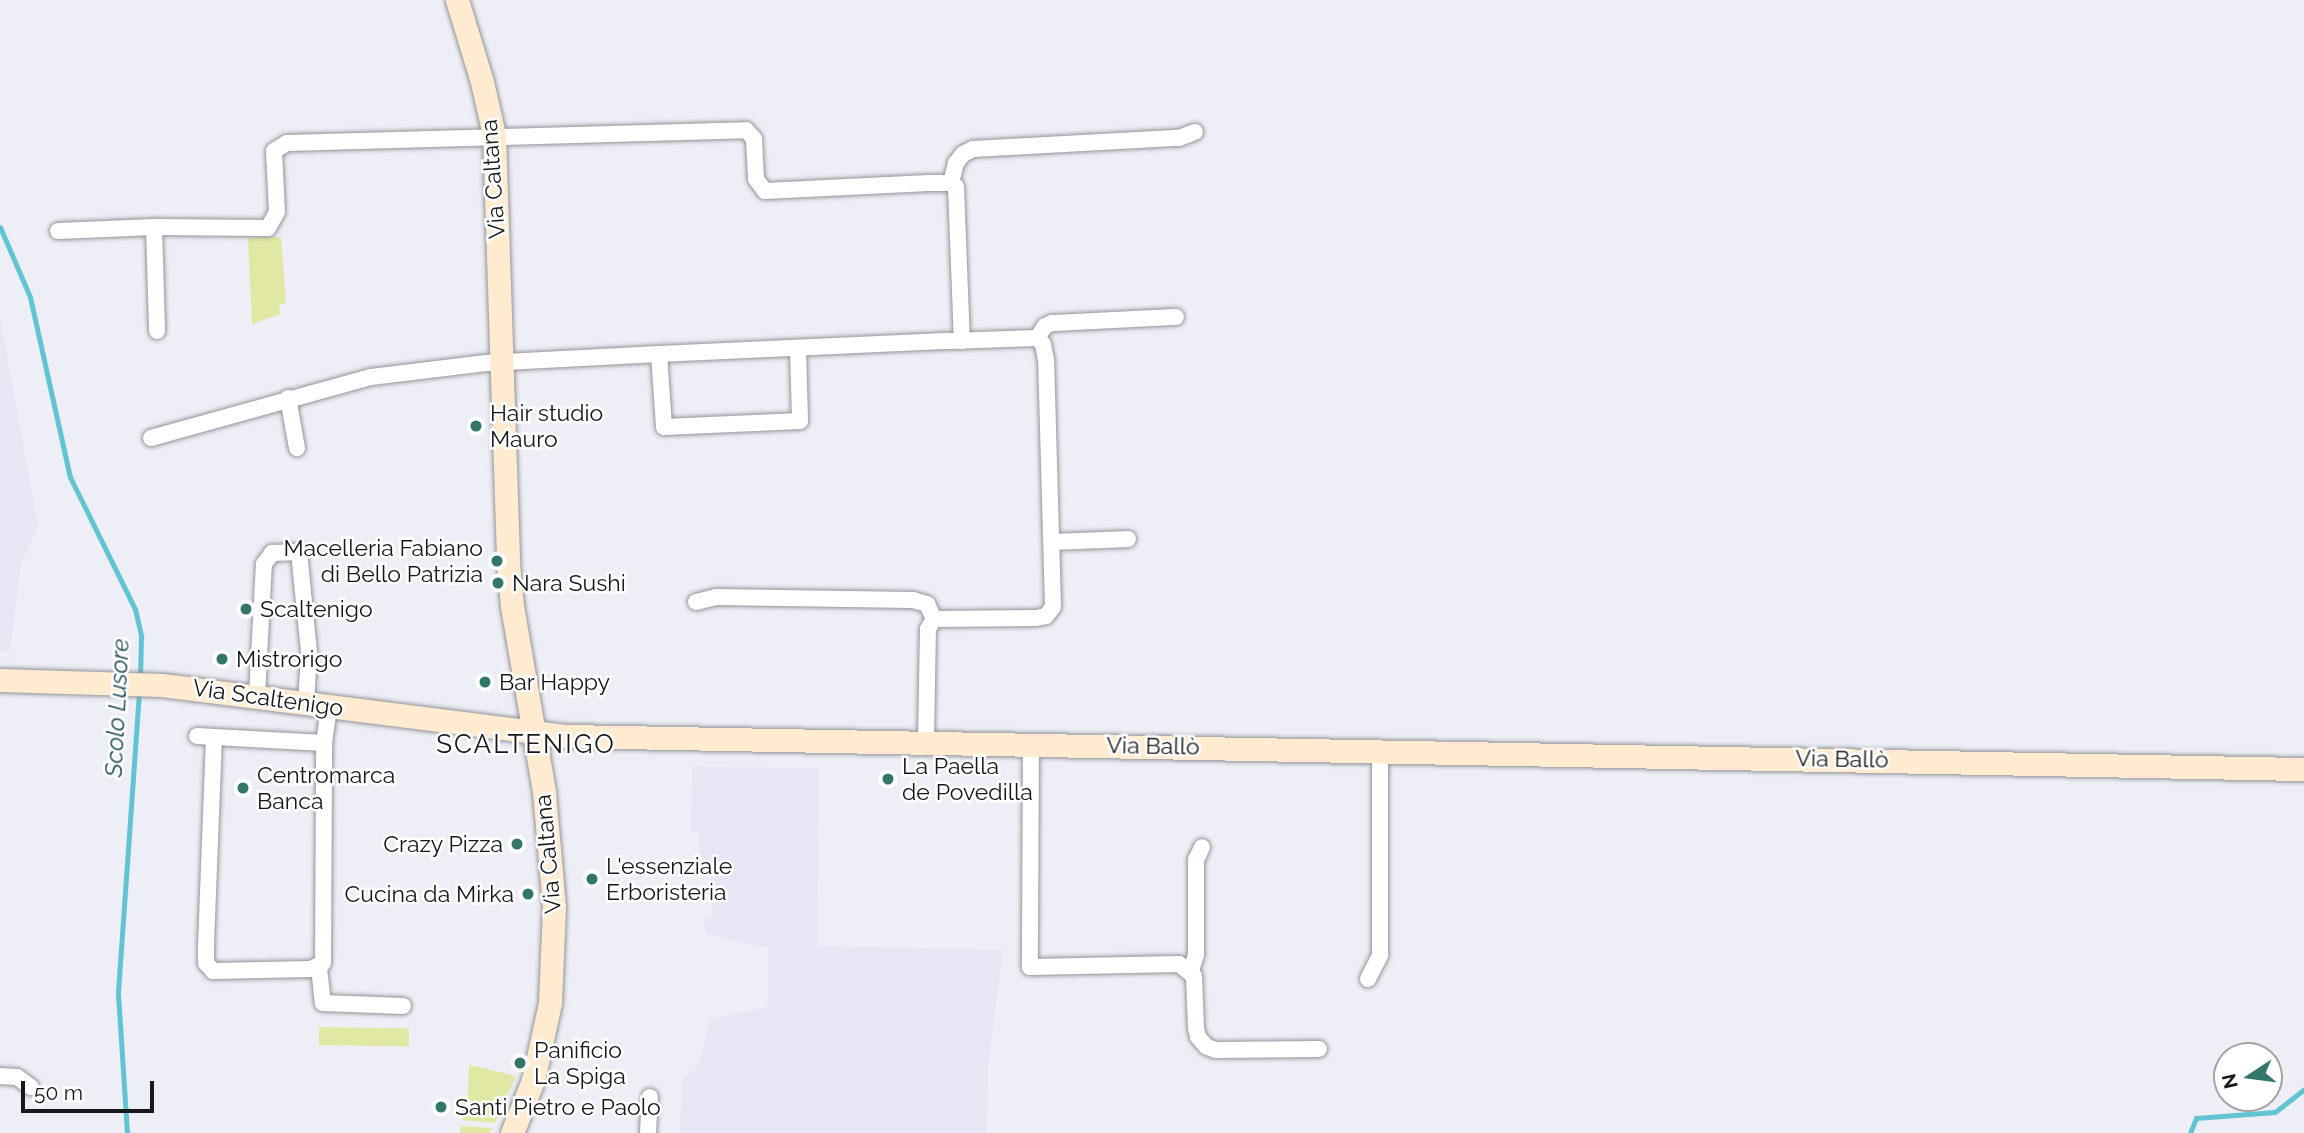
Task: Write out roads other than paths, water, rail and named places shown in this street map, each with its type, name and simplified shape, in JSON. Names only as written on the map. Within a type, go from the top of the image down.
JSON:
[{"type":"main road","name":"Via Caltana","points":[[457,0],[482,82],[494,135],[509,574],[535,732],[552,870],[554,975],[534,1080],[512,1133]]},
{"type":"main road","name":"Via Scaltenigo","points":[[0,680],[152,684],[535,732]]},
{"type":"main road","name":"Via Ballò","points":[[535,732],[592,736],[2304,769]]},
{"type":"street","points":[[58,231],[154,227],[268,228],[277,212],[274,151],[281,144],[494,135],[746,130],[754,139],[756,179],[765,191],[951,183]]},
{"type":"street","points":[[962,341],[958,195],[951,183],[956,163],[963,154],[981,147],[1179,138],[1195,132]]},
{"type":"street","points":[[154,227],[157,331]]},
{"type":"street","points":[[1037,338],[1045,326],[1052,323],[1175,317]]},
{"type":"street","points":[[151,438],[371,377],[502,361],[1037,338],[1043,344],[1046,360],[1055,594],[1053,607],[1046,616],[934,619]]},
{"type":"street","points":[[659,354],[664,427],[800,421],[798,348]]},
{"type":"street","points":[[289,398],[297,448]]},
{"type":"street","points":[[1052,542],[1128,539]]},
{"type":"street","points":[[257,696],[264,564],[272,553],[299,552],[309,653],[306,704]]},
{"type":"street","points":[[696,602],[716,597],[913,600],[927,604],[934,619]]},
{"type":"street","points":[[926,741],[928,629],[934,619]]},
{"type":"street","points":[[329,707],[324,743],[325,940],[324,958],[319,967],[323,1003],[403,1006]]},
{"type":"street","points":[[197,736],[324,743]]},
{"type":"street","points":[[214,737],[205,943],[208,968],[312,970],[319,967]]},
{"type":"street","points":[[1031,743],[1030,967],[1179,964],[1191,971]]},
{"type":"street","points":[[1368,979],[1380,956],[1380,750]]},
{"type":"street","points":[[1202,847],[1196,860],[1196,955],[1191,971],[1196,984],[1198,1037],[1207,1047],[1216,1050],[1319,1049]]},
{"type":"street","points":[[0,1076],[17,1077],[32,1087]]},
{"type":"street","points":[[648,1133],[650,1097]]},
{"type":"waterway","name":"Scolo Lusore","points":[[0,227],[30,297],[70,477],[135,609],[141,636],[140,679]]},
{"type":"waterway","name":"Scolo Lusore","points":[[127,1133],[118,992],[139,689]]},
{"type":"waterway","points":[[2190,1133],[2196,1118],[2275,1112],[2304,1089]]},
{"type":"place","name":"Hair studio Mauro","points":[[476,426]]},
{"type":"place","name":"Macelleria Fabiano di Bello Patrizia","points":[[497,561]]},
{"type":"place","name":"Nara Sushi","points":[[498,583]]},
{"type":"place","name":"Scaltenigo","points":[[246,609]]},
{"type":"place","name":"Mistrorigo","points":[[222,659]]},
{"type":"place","name":"Bar Happy","points":[[485,682]]},
{"type":"place","name":"La Paella de Povedilla","points":[[888,779]]},
{"type":"place","name":"Centromarca Banca","points":[[243,788]]},
{"type":"place","name":"Crazy Pizza","points":[[517,844]]},
{"type":"place","name":"L'essenziale Erboristeria","points":[[592,879]]},
{"type":"place","name":"Cucina da Mirka","points":[[528,894]]},
{"type":"place","name":"Panificio La Spiga","points":[[520,1063]]},
{"type":"place","name":"Santi Pietro e Paolo","points":[[441,1107]]},
{"type":"district","name":"SCALTENIGO","points":[[526,745]]}]
